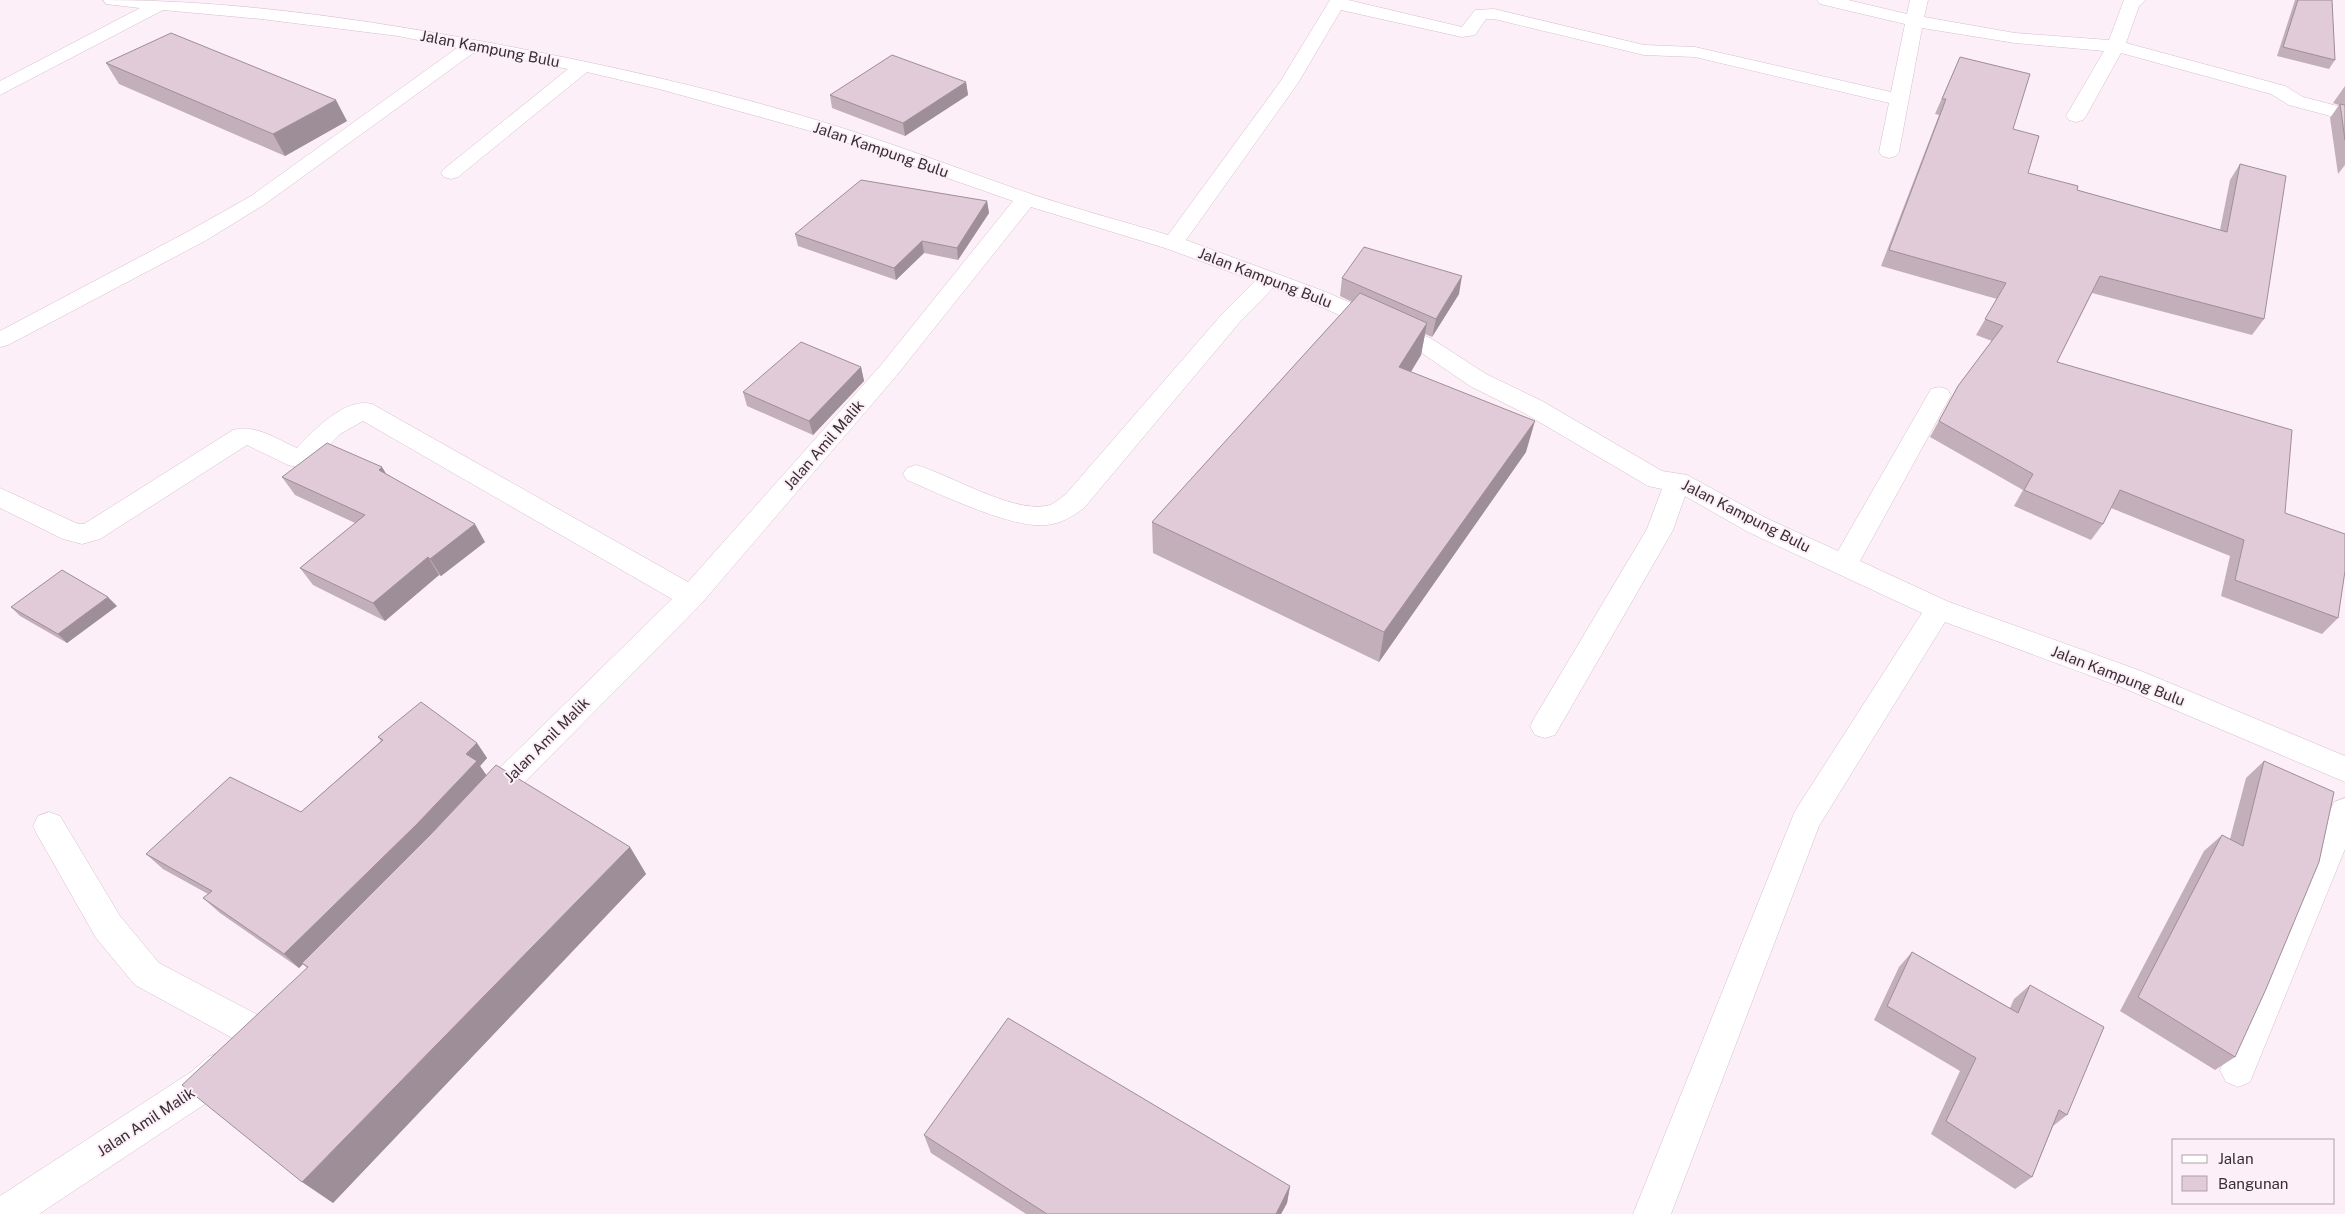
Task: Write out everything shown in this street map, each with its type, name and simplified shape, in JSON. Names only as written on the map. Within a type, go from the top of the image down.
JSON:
[{"type":"street","name":"Jalan Kampung Bulu","points":[[112,0],[262,14],[398,31],[583,66],[663,84],[832,131],[1026,200],[1173,243],[1270,278],[1424,344],[1478,380],[1533,407],[1657,480],[1678,481],[1757,525],[1939,609],[2131,679],[2345,769]]},
{"type":"street","points":[[262,14],[284,0]]},
{"type":"street","points":[[1826,0],[1915,21],[2015,38],[2116,46],[2278,90],[2296,101],[2345,114]]},
{"type":"street","points":[[1889,152],[1919,0]]},
{"type":"street","points":[[2076,116],[2116,46],[2131,3],[2137,0]]},
{"type":"street","points":[[1173,243],[1289,84],[1337,2],[1462,32],[1469,31],[1480,15],[1494,14],[1644,50],[1695,52],[1900,100]]},
{"type":"street","points":[[0,88],[159,5]]},
{"type":"street","points":[[0,340],[197,236],[258,200],[471,46]]},
{"type":"street","points":[[451,173],[583,66]]},
{"type":"street","name":"Jalan Amil Malik","points":[[465,824],[691,597],[889,370],[1026,200]]},
{"type":"street","points":[[916,474],[1025,514],[1046,516],[1059,513],[1074,501],[1232,318],[1270,278]]},
{"type":"street","points":[[1844,565],[1939,394]]},
{"type":"street","points":[[0,497],[72,532],[82,534],[91,532],[242,436],[250,436],[292,458],[299,459],[331,428],[363,410],[691,597]]},
{"type":"street","points":[[1545,726],[1660,530],[1678,481]]},
{"type":"street","points":[[1652,1214],[1806,820],[1939,609]]},
{"type":"street","points":[[2238,1070],[2345,811]]},
{"type":"street","name":"Jalan Amil Malik","points":[[6,1214],[204,1084],[269,1025],[147,974],[108,927],[49,826]]},
{"type":"building","points":[[2298,0],[2332,0],[2335,60],[2283,47]]},
{"type":"building","points":[[171,33],[336,100],[273,134],[106,63]]},
{"type":"building","points":[[892,55],[966,82],[903,123],[830,95]]},
{"type":"building","points":[[1960,57],[2030,74],[2013,129],[2039,136],[2028,173],[2078,186],[2077,190],[2227,232],[2240,164],[2286,176],[2264,319],[2100,276],[2057,362],[2292,430],[2285,513],[2345,534],[2345,571],[2338,618],[2235,580],[2244,540],[2120,490],[2103,524],[2024,490],[2033,474],[1939,421],[1958,386],[2003,326],[1985,319],[2006,283],[1889,250],[1946,99],[1942,99]]},
{"type":"building","points":[[2340,104],[2345,105],[2345,140]]},
{"type":"building","points":[[861,180],[987,201],[957,248],[922,241],[894,268],[795,234]]},
{"type":"building","points":[[1364,247],[1462,276],[1436,319],[1342,278]]},
{"type":"building","points":[[1360,293],[1427,323],[1399,367],[1535,421],[1384,632],[1152,522]]},
{"type":"building","points":[[801,342],[861,367],[809,421],[743,392]]},
{"type":"building","points":[[327,443],[382,467],[379,470],[475,524],[430,559],[428,557],[373,603],[300,568],[365,515],[282,477]]},
{"type":"building","points":[[62,570],[108,597],[58,634],[11,607]]},
{"type":"building","points":[[421,702],[477,743],[466,754],[477,761],[417,824],[284,954],[203,898],[212,891],[146,854],[230,777],[301,812],[383,740],[378,737]]},
{"type":"building","points":[[2264,761],[2334,792],[2319,862],[2266,989],[2235,1057],[2138,997],[2222,835],[2243,846]]},
{"type":"building","points":[[496,765],[630,847],[302,1182],[182,1085],[308,967],[302,963],[431,834]]},
{"type":"building","points":[[1912,952],[2018,1013],[2030,985],[2104,1027],[2067,1115],[2059,1110],[2032,1177],[1946,1121],[1976,1058],[1887,1006]]},
{"type":"building","points":[[1008,1018],[1290,1186],[1276,1214],[1047,1214],[924,1135]]}]
